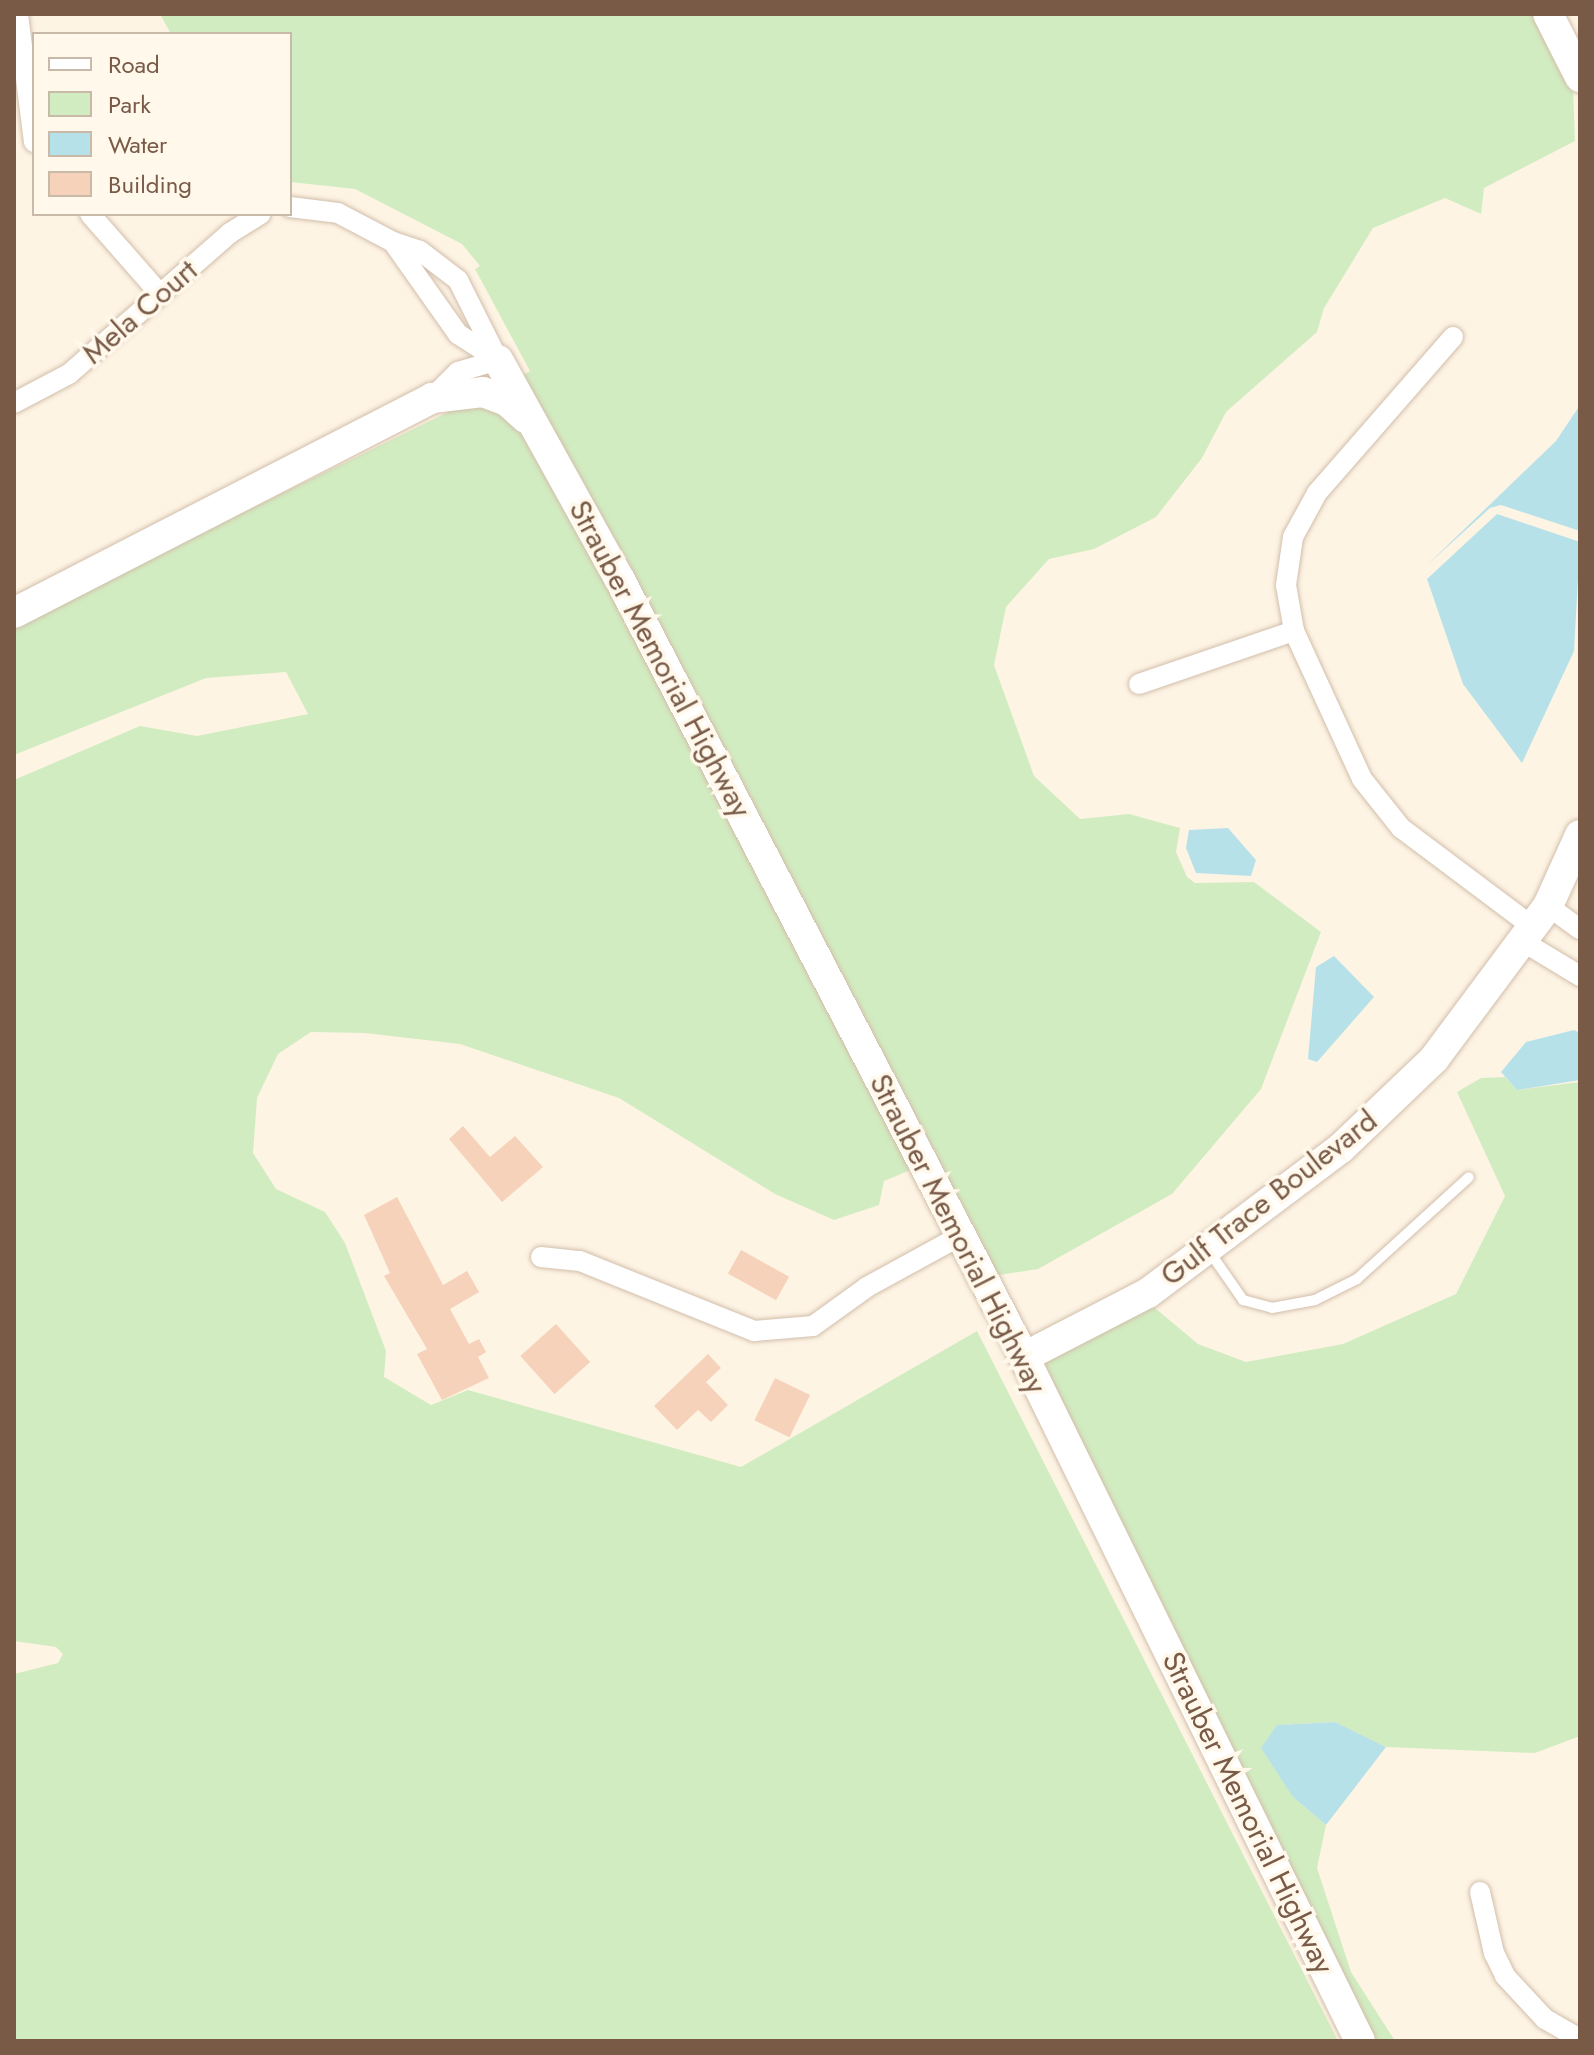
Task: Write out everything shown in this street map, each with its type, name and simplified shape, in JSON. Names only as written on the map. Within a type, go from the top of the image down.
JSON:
[{"type":"street","points":[[18,14],[32,126]]},
{"type":"street","points":[[1548,14],[1580,77]]},
{"type":"street","points":[[292,207],[338,213],[393,242],[420,251],[452,274],[498,360]]},
{"type":"street","points":[[92,216],[160,294]]},
{"type":"street","name":"Mela Court","points":[[14,403],[69,374],[230,233],[258,216]]},
{"type":"street","points":[[393,242],[458,334],[498,360]]},
{"type":"street","points":[[458,334],[458,372]]},
{"type":"street","points":[[1453,337],[1317,493],[1293,537],[1286,585],[1294,631],[1362,779],[1401,828],[1534,925],[1580,976]]},
{"type":"street","name":"Strauber Memorial Highway","points":[[432,398],[458,372],[498,360],[541,434],[1024,1357],[1360,2041]]},
{"type":"street","name":"Strauber Memorial Highway","points":[[14,613],[280,471],[432,398],[470,391],[497,395],[541,434]]},
{"type":"street","points":[[1139,684],[1294,631]]},
{"type":"street","name":"Gulf Trace Boulevard","points":[[1024,1357],[1148,1293],[1209,1251],[1341,1148],[1434,1059],[1534,925],[1580,835]]},
{"type":"street","points":[[1534,925],[1580,929]]},
{"type":"street","points":[[541,1257],[580,1261],[754,1331],[813,1326],[867,1287],[960,1236]]},
{"type":"street","points":[[1480,1892],[1505,1976],[1545,2019],[1580,2039]]},
{"type":"lane","points":[[429,293],[452,274]]},
{"type":"lane","points":[[1209,1251],[1243,1300],[1272,1308],[1315,1300],[1357,1279],[1469,1177]]},
{"type":"green space","points":[[160,14],[1532,14],[1573,89],[1575,141],[1484,188],[1481,214],[1445,198],[1373,228],[1324,308],[1317,332],[1226,412],[1202,458],[1156,517],[1094,549],[1049,559],[1006,607],[994,665],[1034,776],[1080,819],[1129,814],[1180,828],[1176,852],[1187,877],[1195,883],[1254,882],[1321,932],[1261,1089],[1172,1194],[1038,1269],[993,1276],[522,376],[530,371],[475,269],[480,266],[462,244],[355,189],[292,182],[292,32],[170,32]]},
{"type":"green space","points":[[471,401],[492,404],[532,440],[913,1169],[884,1181],[879,1205],[834,1220],[775,1194],[619,1098],[460,1044],[365,1033],[311,1032],[278,1054],[257,1098],[253,1153],[276,1189],[325,1212],[345,1243],[386,1351],[384,1377],[431,1405],[468,1390],[741,1467],[977,1331],[1338,2041],[14,2041],[14,1674],[58,1663],[63,1654],[56,1647],[14,1641],[14,780],[140,726],[197,736],[308,714],[286,672],[206,678],[14,755],[14,624]]},
{"type":"green space","points":[[1505,1077],[1517,1090],[1580,1082],[1580,1736],[1535,1753],[1386,1747],[1334,1722],[1277,1725],[1293,1797],[1326,1825],[1317,1868],[1351,1972],[1395,2041],[1372,2041],[1037,1360],[1149,1303],[1198,1344],[1246,1362],[1343,1344],[1456,1294],[1505,1196],[1457,1092],[1481,1078]]},
{"type":"water","points":[[1580,405],[1580,531],[1501,505],[1490,508],[1426,566],[1556,441]]},
{"type":"water","points":[[1497,514],[1580,542],[1574,651],[1522,763],[1463,684],[1427,579]]},
{"type":"water","points":[[1228,828],[1256,860],[1251,876],[1196,873],[1186,848],[1189,830]]},
{"type":"water","points":[[1334,956],[1374,997],[1317,1062],[1308,1059],[1316,967]]},
{"type":"water","points":[[1574,1030],[1580,1033],[1580,1080],[1517,1090],[1501,1072],[1526,1042]]},
{"type":"water","points":[[1335,1722],[1386,1747],[1326,1825],[1293,1797],[1261,1748],[1277,1725]]},
{"type":"building","points":[[463,1126],[490,1157],[515,1136],[543,1167],[502,1202],[449,1139]]},
{"type":"building","points":[[397,1197],[443,1285],[467,1271],[479,1292],[450,1309],[469,1344],[479,1339],[486,1352],[478,1357],[489,1378],[442,1400],[417,1354],[427,1349],[384,1276],[390,1273],[364,1215]]},
{"type":"building","points":[[741,1250],[789,1277],[776,1300],[728,1274]]},
{"type":"building","points":[[556,1324],[590,1362],[554,1394],[520,1356]]},
{"type":"building","points":[[708,1354],[721,1368],[706,1382],[728,1405],[711,1422],[698,1410],[677,1430],[654,1406]]},
{"type":"building","points":[[775,1378],[810,1395],[789,1437],[754,1420]]}]
